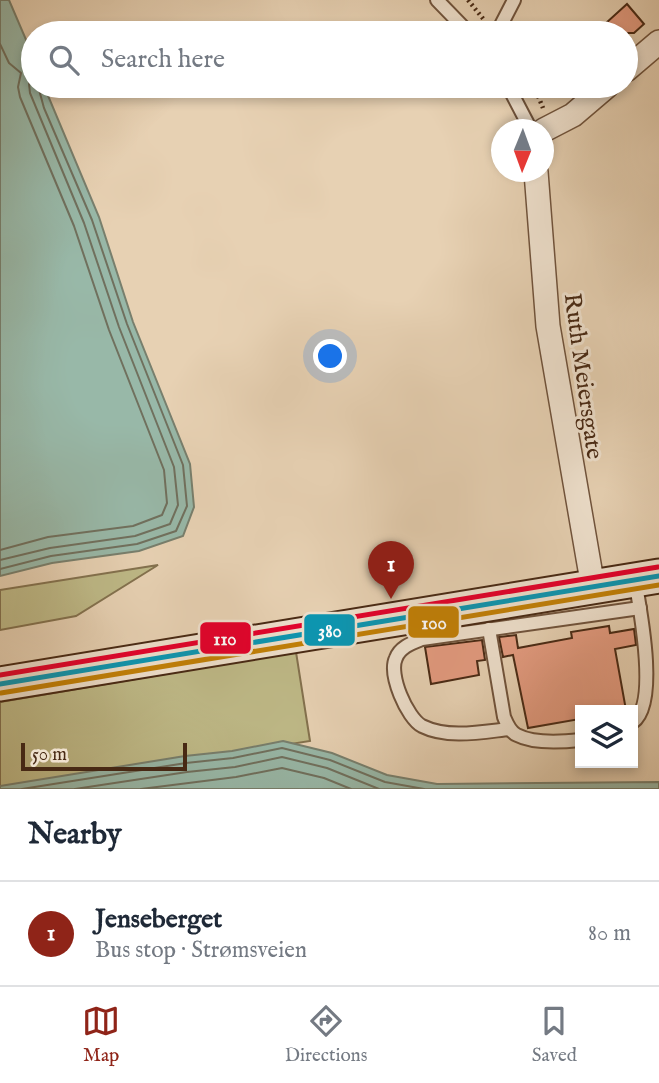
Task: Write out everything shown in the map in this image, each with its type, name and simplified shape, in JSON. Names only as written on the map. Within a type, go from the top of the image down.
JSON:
[{"type":"main road","points":[[0,684],[593,587],[645,588]]},
{"type":"street","points":[[638,60],[659,42]]},
{"type":"street","points":[[554,125],[573,115],[593,98]]},
{"type":"street","name":"Ruth Meiersgate","points":[[537,182],[548,326],[593,587]]},
{"type":"lane","points":[[437,0],[457,21]]},
{"type":"lane","points":[[503,21],[514,0]]},
{"type":"lane","points":[[514,98],[525,119]]},
{"type":"lane","points":[[509,729],[455,733],[421,725],[410,717],[405,706],[394,669],[396,657],[411,643],[422,639],[489,629],[645,588],[643,706],[638,719]]},
{"type":"lane","points":[[489,629],[504,717],[509,729],[530,739],[575,740]]},
{"type":"lane","points":[[645,652],[659,660]]},
{"type":"path","points":[[468,0],[485,21]]},
{"type":"shaded area","points":[[158,565],[76,616],[0,630],[0,590]]},
{"type":"shaded area","points":[[296,652],[310,741],[0,789],[0,702]]},
{"type":"water","points":[[0,0],[9,0],[21,28],[21,98],[49,98],[99,217],[133,322],[190,464],[194,507],[183,536],[139,551],[52,563],[0,576]]},
{"type":"water","points":[[283,741],[332,753],[387,775],[437,784],[659,782],[659,789],[0,789],[0,786]]},
{"type":"building","points":[[627,4],[644,24],[638,29],[638,21],[608,21]]},
{"type":"building","points":[[609,626],[610,633],[634,629],[636,645],[615,649],[625,705],[575,705],[575,720],[528,728],[513,655],[503,657],[499,637],[516,635],[518,648],[572,638],[571,632]]},
{"type":"building","points":[[482,640],[485,660],[477,661],[479,675],[431,684],[425,647]]},
{"type":"transit line","name":"110","points":[[0,675],[658,567]]},
{"type":"transit line","name":"380","points":[[0,684],[659,576]]},
{"type":"transit line","name":"100","points":[[1,693],[659,585]]},
{"type":"place","name":"Jenseberget","points":[[391,599]]}]
